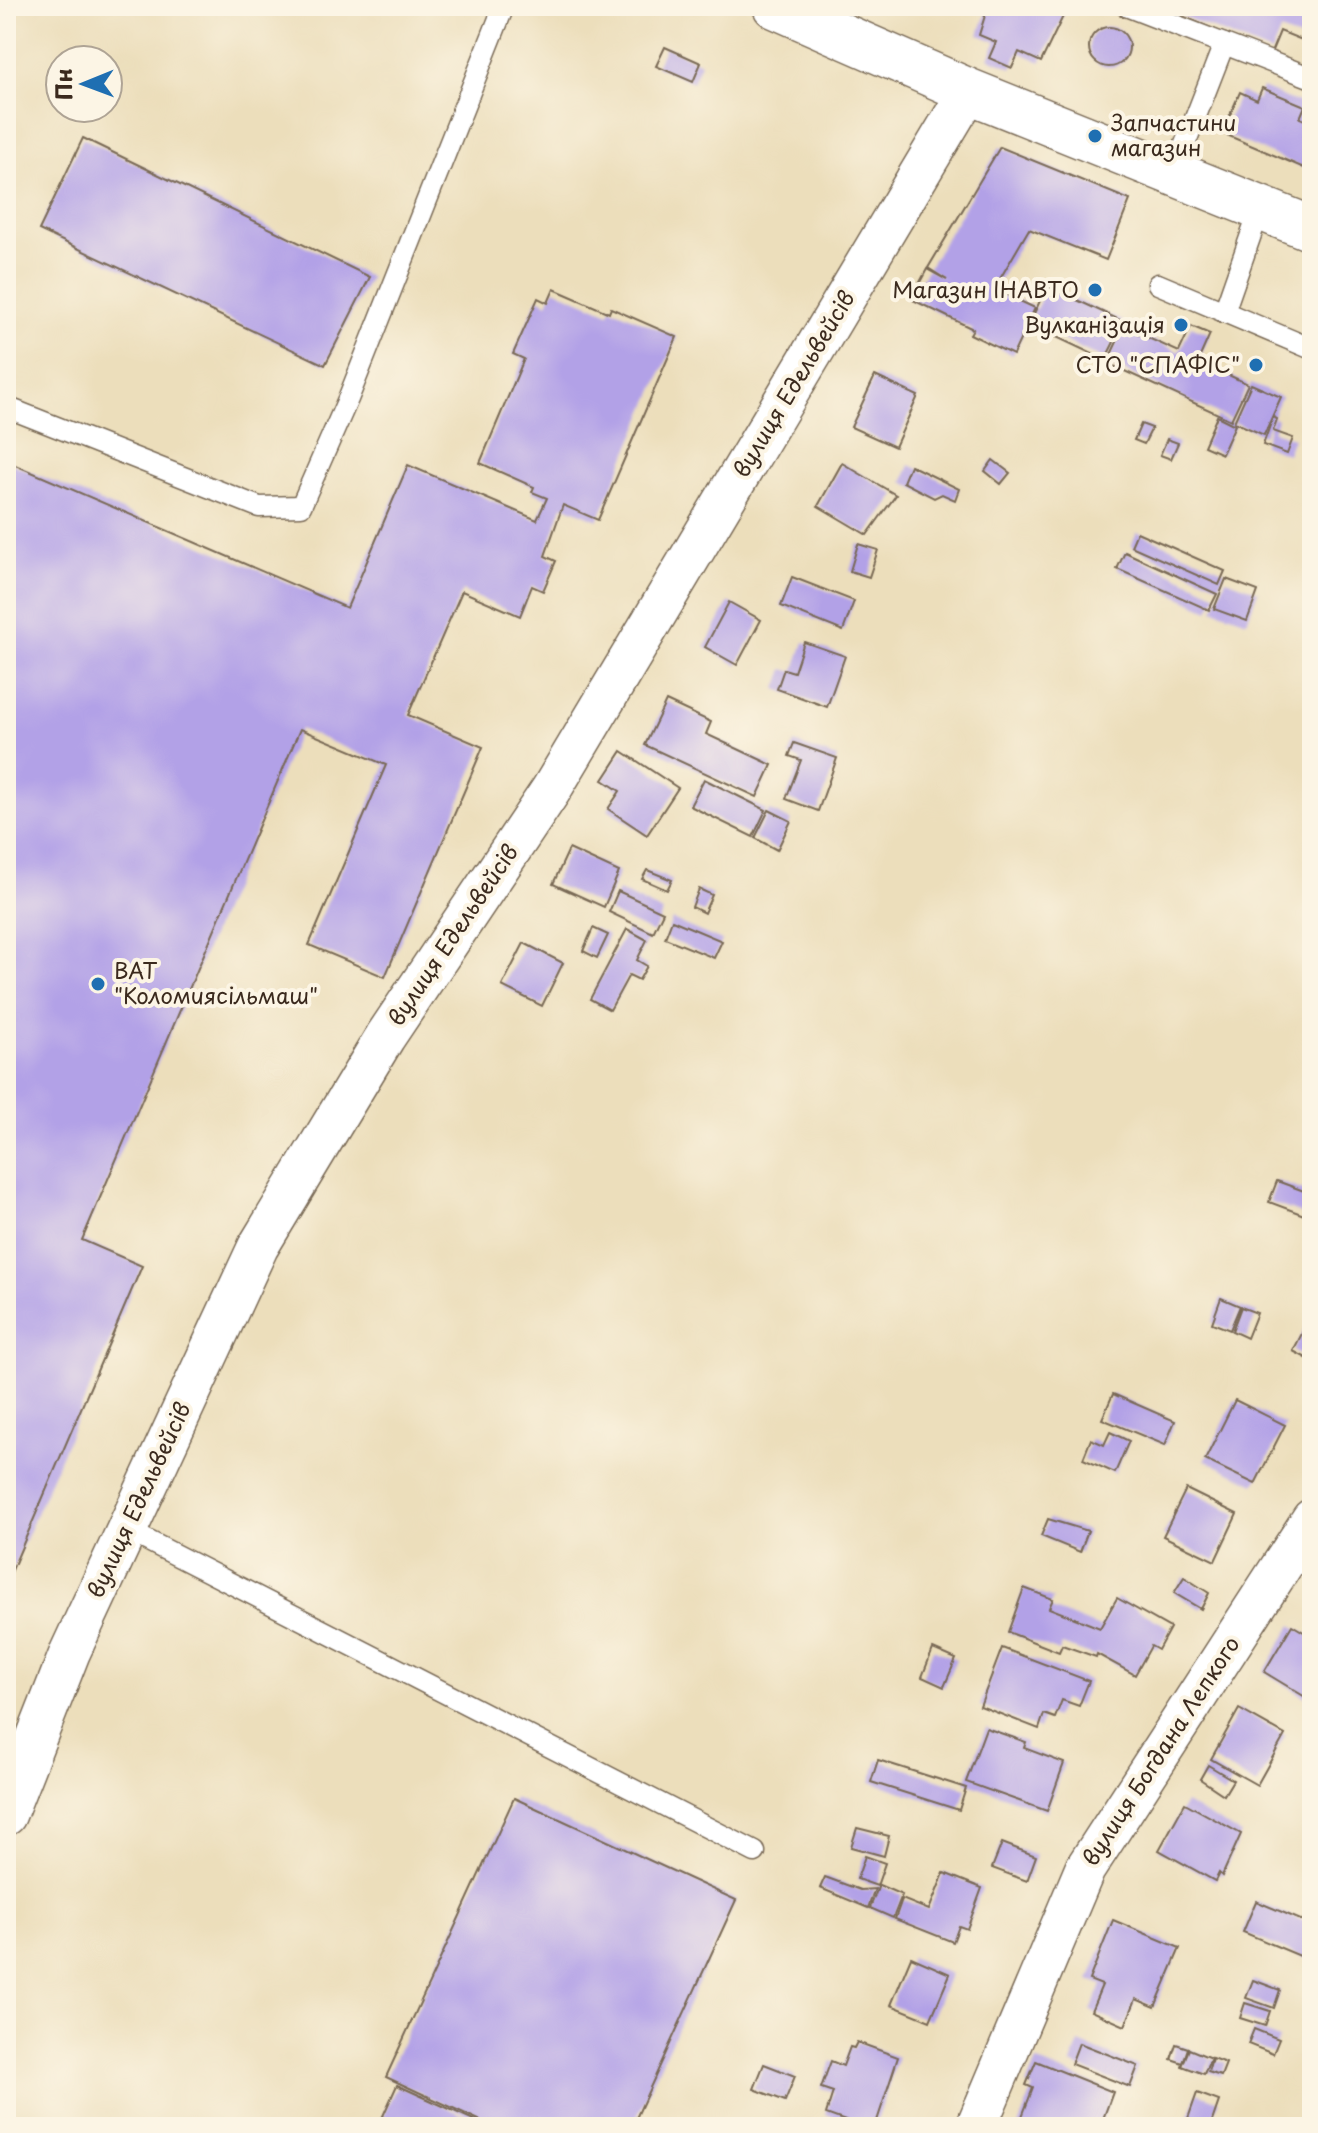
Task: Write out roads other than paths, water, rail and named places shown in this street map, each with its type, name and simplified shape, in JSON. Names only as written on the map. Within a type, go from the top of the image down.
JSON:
[{"type":"street","points":[[775,6],[969,91],[1312,229]]},
{"type":"street","name":"вулиця Едельвейсів","points":[[6,1815],[70,1652],[258,1247],[385,1037],[551,790],[969,91]]},
{"type":"street","name":"вулиця Богдана Лепкого","points":[[976,2127],[1094,1851],[1312,1519]]},
{"type":"lane","points":[[6,407],[259,507],[301,506],[348,399],[504,6]]},
{"type":"lane","points":[[1126,6],[1312,78]]},
{"type":"lane","points":[[1173,175],[1224,44]]},
{"type":"lane","points":[[1224,312],[1260,209]]},
{"type":"lane","points":[[1158,284],[1312,349]]},
{"type":"lane","points":[[125,1529],[755,1852]]},
{"type":"place","name":"Запчастини магазин","points":[[1095,136]]},
{"type":"place","name":"Магазин ІНАВТО","points":[[1095,290]]},
{"type":"place","name":"Вулканізація","points":[[1181,325]]},
{"type":"place","name":"СТО \"СПАФІС\"","points":[[1256,365]]},
{"type":"place","name":"ВАТ \"Коломиясільмаш\"","points":[[98,984]]}]
